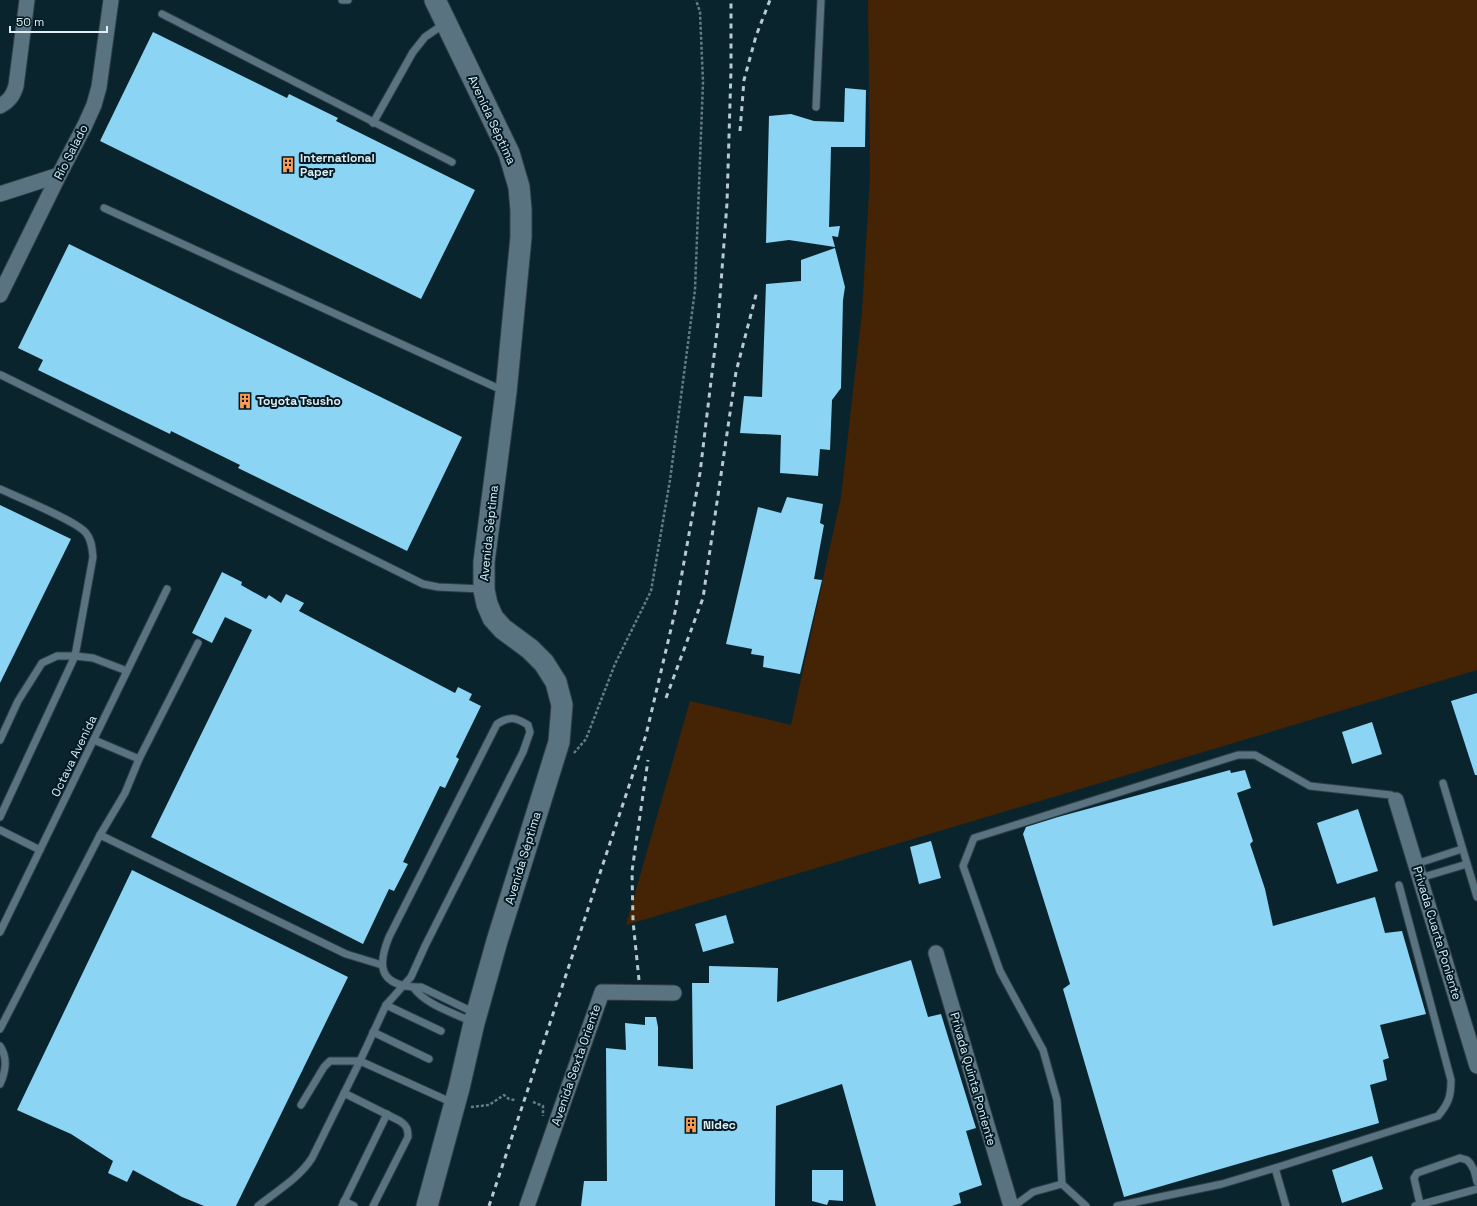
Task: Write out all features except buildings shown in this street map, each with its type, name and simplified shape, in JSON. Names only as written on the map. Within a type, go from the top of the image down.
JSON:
[{"type":"street","points":[[0,106],[8,102],[13,96],[16,86],[27,0]]},
{"type":"street","name":"Río Salado","points":[[0,295],[5,276],[85,125],[94,104],[99,87],[111,0]]},
{"type":"street","name":"Avenida Séptima","points":[[427,1206],[497,941],[559,742],[562,705],[556,682],[544,663],[530,649],[503,629],[493,618],[487,604],[484,590],[484,562],[506,392],[521,238],[521,210],[519,187],[508,153],[435,0]]},
{"type":"street","points":[[0,194],[59,175]]},
{"type":"street","name":"Privada Cuarta Poniente","points":[[1396,800],[1477,1066]]},
{"type":"street","name":"Privada Quinta Poniente","points":[[936,953],[1011,1206]]},
{"type":"street","name":"Avenida Sexta Oriente","points":[[527,1206],[602,992],[674,993]]},
{"type":"lane","points":[[342,0],[348,0]]},
{"type":"lane","points":[[816,107],[821,0]]},
{"type":"lane","points":[[162,14],[452,162]]},
{"type":"lane","points":[[373,123],[413,52],[425,37],[446,22]]},
{"type":"lane","points":[[104,208],[506,392]]},
{"type":"lane","points":[[1,375],[423,584],[438,587],[484,590]]},
{"type":"lane","points":[[0,489],[72,522],[86,532],[92,545],[93,557],[75,656],[0,818]]},
{"type":"lane","name":"Octava Avenida","points":[[0,932],[167,589]]},
{"type":"lane","points":[[0,1029],[100,835],[125,793],[139,759],[198,643]]},
{"type":"lane","points":[[0,740],[18,701],[42,663],[57,656],[75,656],[93,658],[127,671]]},
{"type":"lane","points":[[258,1206],[306,1167],[312,1158],[386,1005],[403,986],[411,977],[425,946],[523,752],[530,732],[528,725],[512,718],[506,719],[497,724],[383,950],[382,966],[385,974],[391,982],[403,986],[421,987],[476,1018]]},
{"type":"lane","points":[[94,740],[139,759]]},
{"type":"lane","points":[[1086,1206],[1062,1184],[1058,1100],[1043,1050],[1000,971],[963,866],[974,838],[1238,755],[1254,755],[1310,786],[1391,795],[1396,800]]},
{"type":"lane","points":[[1443,783],[1477,897]]},
{"type":"lane","points":[[0,830],[40,850]]},
{"type":"lane","points":[[100,835],[346,954],[382,966]]},
{"type":"lane","points":[[1418,871],[1462,849]]},
{"type":"lane","points":[[1418,871],[1467,864]]},
{"type":"lane","points":[[1117,1206],[1222,1184],[1438,1116],[1446,1107],[1451,1094],[1451,1080],[1399,885]]},
{"type":"lane","points":[[386,1005],[441,1031]]},
{"type":"lane","points":[[373,1032],[429,1059]]},
{"type":"lane","points":[[0,1046],[4,1054],[5,1062],[5,1073],[0,1084]]},
{"type":"lane","points":[[301,1105],[324,1067],[330,1062],[360,1060],[455,1104]]},
{"type":"lane","points":[[344,1093],[405,1124],[408,1129],[408,1137],[373,1206]]},
{"type":"lane","points":[[354,1206],[343,1204],[387,1114]]},
{"type":"lane","points":[[1477,1182],[1474,1170],[1467,1160],[1460,1158],[1418,1173],[1414,1178],[1417,1205],[1477,1189]]},
{"type":"lane","points":[[1275,1168],[1286,1206]]},
{"type":"lane","points":[[1014,1206],[1033,1192],[1062,1184]]},
{"type":"path","points":[[572,755],[586,739],[615,664],[651,591],[670,480],[695,290],[703,82],[700,12],[696,0]]},
{"type":"path","points":[[455,1104],[466,1108],[489,1105],[504,1095],[509,1099],[515,1100]]},
{"type":"shaded area","points":[[868,0],[1477,0],[1477,670],[626,925],[690,701],[791,725],[841,497],[862,312],[870,176]]},
{"type":"railway","points":[[489,1206],[646,735],[675,612],[700,473],[718,323],[727,203],[731,70],[731,0]]},
{"type":"railway","points":[[740,131],[744,80],[756,36],[770,0]]},
{"type":"railway","points":[[666,698],[703,598],[736,372],[757,291]]},
{"type":"railway","points":[[639,980],[633,921],[632,871],[648,760]]},
{"type":"place","name":"International Paper","points":[[288,165]]},
{"type":"place","name":"Toyota Tsusho","points":[[245,401]]},
{"type":"place","name":"Nidec","points":[[691,1125]]}]
